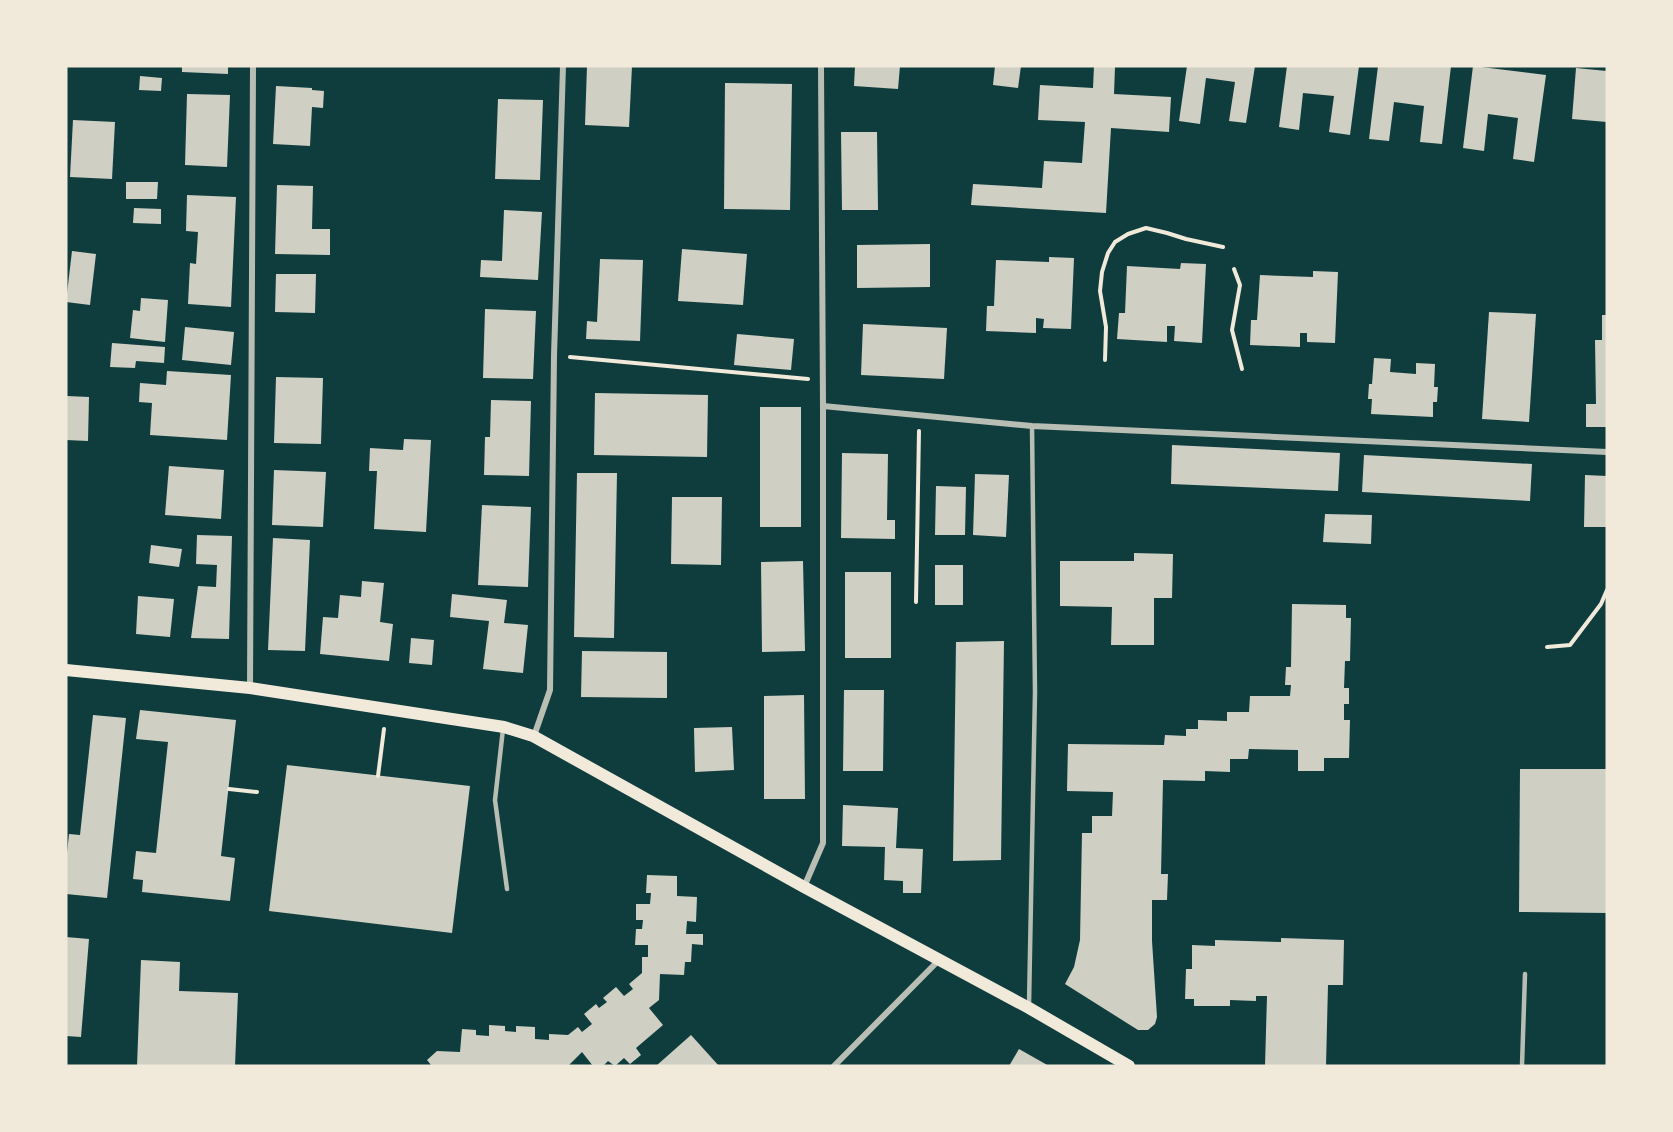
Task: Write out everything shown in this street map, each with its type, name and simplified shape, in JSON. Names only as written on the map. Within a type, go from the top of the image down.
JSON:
[{"type":"main road","points":[[66,670],[250,688],[504,727],[533,736],[804,887],[1029,1008],[1128,1066]]},
{"type":"street","points":[[250,688],[253,66]]},
{"type":"street","points":[[533,736],[550,690],[554,356],[563,66]]},
{"type":"street","points":[[804,887],[822,843],[824,406],[820,66]]},
{"type":"street","points":[[824,406],[1032,426],[1607,452]]},
{"type":"street","points":[[834,1066],[940,960]]},
{"type":"lane","points":[[1029,1008],[1035,692],[1032,426]]},
{"type":"lane","points":[[504,727],[495,800],[507,889]]},
{"type":"lane","points":[[1522,1066],[1525,974]]},
{"type":"path","points":[[1105,360],[1106,327],[1100,291],[1102,272],[1108,253],[1115,242],[1128,234],[1146,228],[1222,247]]},
{"type":"path","points":[[1234,269],[1240,285],[1232,330],[1242,369]]},
{"type":"path","points":[[554,356],[823,380]]},
{"type":"path","points":[[916,602],[919,415]]},
{"type":"path","points":[[1548,647],[1570,645],[1601,604],[1607,590]]},
{"type":"path","points":[[378,776],[383,730]]},
{"type":"path","points":[[229,789],[257,792]]},
{"type":"building","points":[[182,66],[228,66],[228,74],[182,72]]},
{"type":"building","points":[[587,66],[632,66],[629,127],[585,125]]},
{"type":"building","points":[[855,66],[900,66],[898,89],[854,86]]},
{"type":"building","points":[[995,66],[1021,66],[1018,88],[993,85]]},
{"type":"building","points":[[1094,66],[1115,67],[1114,94],[1171,97],[1169,132],[1111,128],[1106,213],[971,205],[973,184],[1042,188],[1044,161],[1082,163],[1085,122],[1038,120],[1040,85],[1093,88]]},
{"type":"building","points":[[1187,66],[1255,66],[1246,123],[1229,121],[1235,82],[1206,78],[1200,124],[1179,121]]},
{"type":"building","points":[[1287,66],[1359,66],[1350,135],[1329,132],[1334,96],[1303,93],[1299,130],[1279,127]]},
{"type":"building","points":[[1378,66],[1451,66],[1442,144],[1420,142],[1424,106],[1394,102],[1389,141],[1369,139]]},
{"type":"building","points":[[1473,66],[1546,75],[1534,162],[1513,159],[1518,118],[1488,114],[1484,151],[1463,148]]},
{"type":"building","points":[[1576,68],[1607,71],[1607,122],[1572,119]]},
{"type":"building","points":[[140,76],[162,78],[161,91],[139,90]]},
{"type":"building","points":[[725,83],[792,84],[790,210],[724,209]]},
{"type":"building","points":[[276,86],[324,91],[323,108],[312,107],[310,146],[273,144]]},
{"type":"building","points":[[187,94],[230,95],[227,167],[185,165]]},
{"type":"building","points":[[498,99],[543,100],[540,180],[495,179]]},
{"type":"building","points":[[73,120],[115,122],[112,179],[70,177]]},
{"type":"building","points":[[841,132],[877,132],[878,210],[842,210]]},
{"type":"building","points":[[126,182],[158,182],[157,199],[126,199]]},
{"type":"building","points":[[277,185],[313,186],[312,229],[330,229],[330,255],[275,254]]},
{"type":"building","points":[[187,195],[236,197],[231,307],[188,304],[190,263],[196,264],[198,232],[186,231]]},
{"type":"building","points":[[134,208],[161,209],[161,224],[133,223]]},
{"type":"building","points":[[504,210],[542,212],[538,280],[480,277],[481,260],[502,261]]},
{"type":"building","points":[[930,244],[930,287],[857,288],[857,245]]},
{"type":"building","points":[[682,249],[747,254],[743,305],[678,301]]},
{"type":"building","points":[[72,251],[96,254],[90,305],[66,302]]},
{"type":"building","points":[[1049,257],[1074,258],[1071,329],[1043,328],[1044,319],[1036,318],[1036,333],[986,331],[987,306],[994,306],[996,260],[1049,262]]},
{"type":"building","points":[[600,259],[643,260],[640,341],[586,339],[587,321],[597,322]]},
{"type":"building","points":[[1181,263],[1206,264],[1202,343],[1174,341],[1175,326],[1167,326],[1167,342],[1117,339],[1119,313],[1125,313],[1127,266],[1180,269]]},
{"type":"building","points":[[1313,271],[1338,272],[1335,343],[1307,342],[1307,333],[1300,333],[1300,347],[1250,345],[1251,320],[1257,320],[1260,275],[1313,277]]},
{"type":"building","points":[[276,274],[316,274],[315,313],[275,312]]},
{"type":"building","points":[[141,298],[168,300],[165,342],[130,338],[133,310],[140,311]]},
{"type":"building","points":[[485,309],[536,311],[533,379],[483,378]]},
{"type":"building","points":[[1489,312],[1536,314],[1529,422],[1482,419]]},
{"type":"building","points":[[1602,315],[1607,315],[1607,427],[1586,427],[1586,404],[1596,404],[1595,340],[1602,340]]},
{"type":"building","points":[[863,324],[947,328],[944,379],[861,375]]},
{"type":"building","points":[[185,327],[234,332],[231,365],[182,360]]},
{"type":"building","points":[[737,334],[794,339],[791,370],[734,365]]},
{"type":"building","points":[[112,343],[165,347],[164,363],[136,361],[135,368],[110,367]]},
{"type":"building","points":[[1374,358],[1391,359],[1390,372],[1416,374],[1416,363],[1435,364],[1434,387],[1438,387],[1437,402],[1433,402],[1433,417],[1371,414],[1372,399],[1368,399]]},
{"type":"building","points":[[167,371],[231,375],[227,440],[150,435],[152,403],[139,402],[140,383],[166,385]]},
{"type":"building","points":[[276,377],[323,378],[321,444],[274,443]]},
{"type":"building","points":[[595,393],[708,395],[707,457],[594,455]]},
{"type":"building","points":[[67,396],[89,397],[88,441],[66,440]]},
{"type":"building","points":[[491,400],[531,401],[529,476],[484,475],[485,437],[490,437]]},
{"type":"building","points":[[760,407],[801,407],[801,527],[760,527]]},
{"type":"building","points":[[404,439],[431,440],[426,532],[374,529],[377,471],[369,471],[370,448],[403,450]]},
{"type":"building","points":[[1172,445],[1340,453],[1338,491],[1171,484]]},
{"type":"building","points":[[842,453],[888,454],[887,520],[895,520],[895,539],[841,538]]},
{"type":"building","points":[[1364,455],[1532,464],[1530,501],[1362,492]]},
{"type":"building","points":[[169,466],[224,470],[221,519],[165,515]]},
{"type":"building","points":[[274,470],[326,472],[323,527],[272,525]]},
{"type":"building","points":[[577,473],[617,473],[614,638],[574,637]]},
{"type":"building","points":[[975,474],[1009,475],[1006,537],[973,535]]},
{"type":"building","points":[[1585,475],[1607,476],[1607,527],[1584,527]]},
{"type":"building","points":[[936,486],[966,487],[965,535],[935,535]]},
{"type":"building","points":[[672,497],[722,497],[721,565],[671,564]]},
{"type":"building","points":[[482,505],[531,507],[528,587],[478,585]]},
{"type":"building","points":[[1325,514],[1372,515],[1371,544],[1323,542]]},
{"type":"building","points":[[197,535],[232,536],[229,639],[191,638],[198,586],[216,587],[217,565],[196,564]]},
{"type":"building","points":[[273,538],[310,540],[305,651],[268,650]]},
{"type":"building","points":[[151,545],[182,549],[179,567],[149,563]]},
{"type":"building","points":[[1134,553],[1173,554],[1172,598],[1154,598],[1154,645],[1111,645],[1112,607],[1060,606],[1060,561],[1134,561]]},
{"type":"building","points":[[803,561],[805,651],[762,652],[761,562]]},
{"type":"building","points":[[935,565],[963,565],[963,605],[935,605]]},
{"type":"building","points":[[845,572],[891,572],[891,658],[845,658]]},
{"type":"building","points":[[362,581],[384,583],[380,622],[393,624],[389,661],[320,654],[323,617],[338,618],[340,595],[361,597]]},
{"type":"building","points":[[452,594],[507,600],[504,623],[528,625],[523,673],[483,669],[489,621],[450,617]]},
{"type":"building","points":[[138,596],[174,599],[170,637],[136,634]]},
{"type":"building","points":[[1292,604],[1346,605],[1346,618],[1351,618],[1350,661],[1345,661],[1344,688],[1349,688],[1349,704],[1344,704],[1344,720],[1350,720],[1349,758],[1324,758],[1324,771],[1298,771],[1298,750],[1249,749],[1248,759],[1230,759],[1230,772],[1205,771],[1205,781],[1163,780],[1161,874],[1168,874],[1167,900],[1152,900],[1157,1017],[1155,1024],[1148,1030],[1138,1030],[1065,984],[1074,967],[1080,940],[1082,833],[1092,833],[1092,816],[1112,816],[1113,792],[1067,791],[1068,744],[1164,745],[1165,735],[1186,736],[1186,729],[1198,729],[1198,720],[1227,721],[1227,712],[1249,712],[1250,696],[1290,696],[1291,685],[1285,685],[1286,667],[1291,667]]},
{"type":"building","points":[[411,638],[434,640],[432,665],[409,663]]},
{"type":"building","points":[[1004,641],[1001,860],[953,861],[956,642]]},
{"type":"building","points":[[582,651],[667,652],[667,698],[581,697]]},
{"type":"building","points":[[844,690],[884,690],[883,771],[843,771]]},
{"type":"building","points":[[804,695],[805,799],[764,799],[764,696]]},
{"type":"building","points":[[140,710],[236,720],[221,856],[235,858],[230,901],[142,892],[143,880],[133,879],[136,851],[156,853],[168,742],[136,739]]},
{"type":"building","points":[[93,715],[126,718],[107,898],[66,894],[69,834],[80,835]]},
{"type":"building","points":[[732,727],[734,770],[695,772],[694,728]]},
{"type":"building","points":[[287,765],[470,786],[452,933],[269,911]]},
{"type":"building","points":[[1520,769],[1607,769],[1607,913],[1519,912]]},
{"type":"building","points":[[843,805],[898,808],[896,848],[923,849],[921,893],[903,893],[903,881],[884,880],[885,847],[842,846]]},
{"type":"building","points":[[647,875],[677,876],[677,896],[697,897],[696,922],[687,921],[686,934],[703,934],[703,945],[692,944],[691,962],[685,962],[684,975],[660,974],[659,1000],[649,1008],[663,1025],[636,1048],[641,1055],[630,1064],[624,1058],[615,1066],[608,1061],[603,1066],[593,1066],[582,1052],[568,1066],[430,1066],[427,1060],[437,1051],[460,1052],[462,1029],[476,1030],[476,1035],[489,1036],[489,1025],[505,1026],[505,1031],[516,1032],[516,1026],[535,1027],[535,1039],[549,1040],[549,1034],[568,1035],[578,1027],[582,1032],[592,1024],[584,1014],[596,1004],[599,1008],[607,1002],[603,998],[616,987],[624,996],[633,989],[629,984],[642,973],[642,957],[648,957],[648,945],[635,945],[636,929],[642,929],[643,920],[636,920],[636,904],[650,904],[651,893],[646,893]]},
{"type":"building","points":[[66,937],[89,939],[81,1037],[66,1036]]},
{"type":"building","points":[[1281,938],[1344,940],[1343,985],[1328,985],[1326,1066],[1265,1066],[1267,996],[1256,996],[1256,1001],[1230,1000],[1230,1006],[1194,1006],[1194,999],[1185,999],[1186,969],[1192,969],[1192,945],[1215,946],[1215,940],[1281,942]]},
{"type":"building","points":[[141,960],[180,962],[179,991],[238,993],[235,1066],[137,1066]]},
{"type":"building","points":[[691,1035],[719,1066],[656,1066]]},
{"type":"building","points":[[1019,1049],[1049,1066],[1009,1066]]}]
